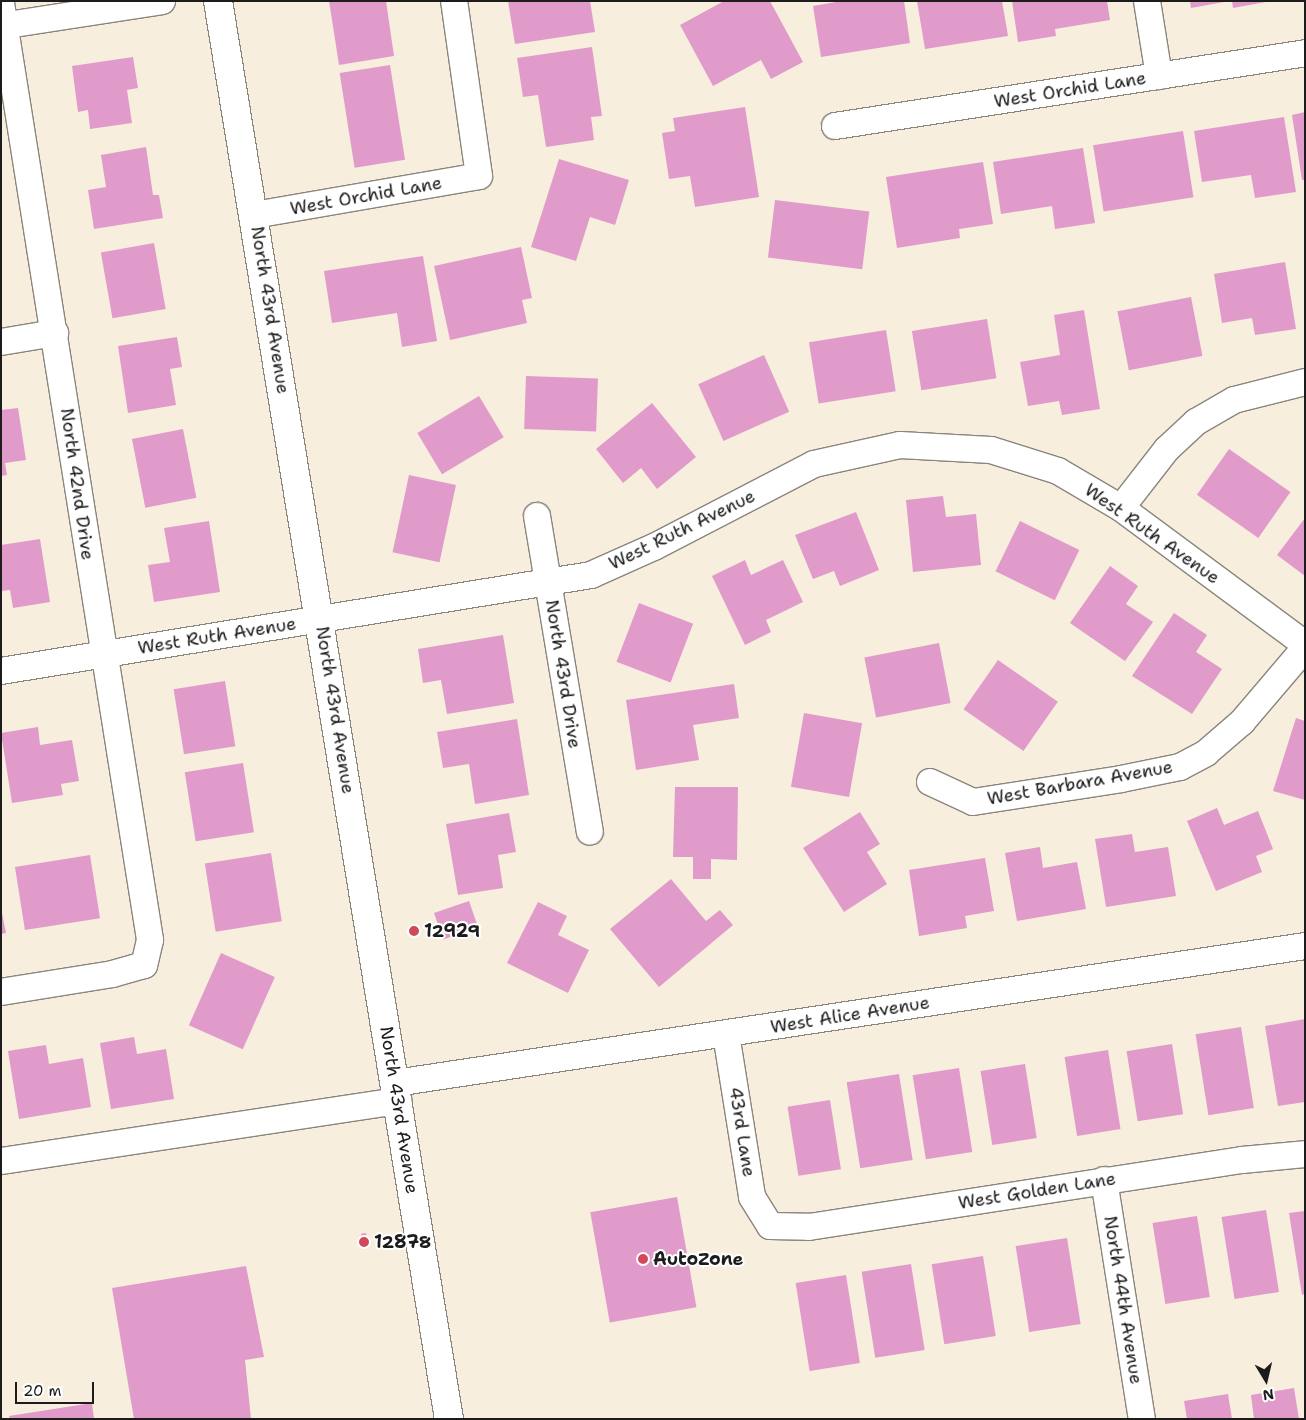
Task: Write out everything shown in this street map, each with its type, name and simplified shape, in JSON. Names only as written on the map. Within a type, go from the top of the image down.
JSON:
[{"type":"main road","name":"North 43rd Avenue","points":[[218,1],[321,620],[449,1419]]},
{"type":"street","points":[[2,18],[162,1]]},
{"type":"street","name":"West Orchid Lane","points":[[254,215],[479,176],[454,1]]},
{"type":"street","points":[[1147,1],[1159,76]]},
{"type":"street","name":"North 42nd Drive","points":[[1,992],[113,974],[144,965],[150,940],[102,654],[55,333],[2,18]]},
{"type":"street","name":"West Orchid Lane","points":[[835,126],[1305,53]]},
{"type":"street","points":[[1,342],[55,333]]},
{"type":"street","points":[[1121,508],[1167,449],[1196,422],[1234,400],[1305,382]]},
{"type":"street","name":"West Ruth Avenue","points":[[1,671],[591,575],[645,551],[814,464],[900,445],[991,450],[1058,471],[1121,508],[1305,644]]},
{"type":"street","name":"North 43rd Drive","points":[[537,516],[590,832]]},
{"type":"street","name":"West Barbara Avenue","points":[[930,782],[973,802],[1121,779],[1180,766],[1206,753],[1242,722],[1305,648]]},
{"type":"street","name":"West Alice Avenue","points":[[1,1161],[726,1034],[1305,946]]},
{"type":"street","name":"43rd Lane","points":[[726,1034],[752,1197],[770,1226]]},
{"type":"street","name":"West Golden Lane","points":[[770,1226],[809,1227],[1104,1180],[1242,1160],[1305,1154]]},
{"type":"street","name":"North 44th Avenue","points":[[1104,1180],[1142,1419]]},
{"type":"building","points":[[329,1],[386,1],[394,56],[339,65]]},
{"type":"building","points":[[508,1],[590,1],[595,32],[515,44]]},
{"type":"building","points":[[724,1],[770,1],[803,62],[771,79],[761,60],[713,86],[680,25]]},
{"type":"building","points":[[842,1],[904,1],[910,43],[821,57],[813,6]]},
{"type":"building","points":[[917,1],[1002,1],[1008,36],[925,49]]},
{"type":"building","points":[[1012,1],[1107,1],[1110,20],[1055,29],[1056,36],[1018,42]]},
{"type":"building","points":[[1190,1],[1224,1],[1224,2],[1191,8]]},
{"type":"building","points":[[1232,1],[1266,1],[1266,2],[1233,8]]},
{"type":"building","points":[[592,47],[602,116],[591,117],[594,140],[546,147],[538,95],[523,97],[517,58]]},
{"type":"building","points":[[133,57],[138,88],[127,90],[132,123],[90,129],[88,110],[78,112],[72,66]]},
{"type":"building","points":[[390,65],[405,160],[355,168],[340,73]]},
{"type":"building","points":[[745,107],[759,197],[695,207],[690,176],[669,179],[662,133],[675,131],[673,118]]},
{"type":"building","points":[[1305,112],[1305,180],[1302,180],[1292,115]]},
{"type":"building","points":[[1284,117],[1296,192],[1255,198],[1251,175],[1202,182],[1194,131]]},
{"type":"building","points":[[1183,131],[1193,197],[1104,211],[1093,145]]},
{"type":"building","points":[[146,147],[153,195],[159,195],[163,218],[94,229],[88,190],[106,187],[101,155]]},
{"type":"building","points":[[1083,148],[1095,223],[1055,229],[1052,206],[1001,214],[993,162]]},
{"type":"building","points":[[559,159],[629,180],[615,225],[590,217],[576,261],[531,247]]},
{"type":"building","points":[[983,162],[993,224],[959,229],[960,238],[897,248],[886,177]]},
{"type":"building","points":[[775,200],[869,212],[862,269],[768,258]]},
{"type":"building","points":[[154,243],[166,309],[112,318],[101,252]]},
{"type":"building","points":[[521,247],[532,298],[522,300],[527,323],[450,340],[434,266]]},
{"type":"building","points":[[423,256],[437,341],[402,347],[397,313],[332,323],[324,271]]},
{"type":"building","points":[[1285,262],[1296,329],[1255,335],[1252,318],[1222,323],[1214,274]]},
{"type":"building","points":[[1191,297],[1202,356],[1129,370],[1117,311]]},
{"type":"building","points":[[1084,310],[1100,409],[1062,415],[1059,401],[1028,406],[1020,362],[1060,355],[1054,315]]},
{"type":"building","points":[[987,319],[996,378],[921,390],[912,331]]},
{"type":"building","points":[[886,330],[896,391],[819,403],[809,342]]},
{"type":"building","points":[[177,337],[182,367],[170,369],[176,405],[128,413],[118,346]]},
{"type":"building","points":[[764,355],[789,412],[723,441],[698,384]]},
{"type":"building","points":[[526,376],[598,379],[596,431],[524,429]]},
{"type":"building","points":[[479,396],[504,437],[442,474],[417,433]]},
{"type":"building","points":[[652,403],[696,457],[657,489],[641,468],[623,483],[596,449]]},
{"type":"building","points":[[18,408],[26,460],[5,463],[7,475],[1,476],[1,410]]},
{"type":"building","points":[[183,429],[196,498],[145,508],[132,439]]},
{"type":"building","points":[[1229,449],[1290,492],[1258,538],[1197,495]]},
{"type":"building","points":[[409,475],[456,485],[440,562],[393,552]]},
{"type":"building","points":[[943,496],[946,517],[976,514],[981,565],[913,572],[906,500]]},
{"type":"building","points":[[856,512],[879,570],[840,586],[834,571],[813,579],[795,535]]},
{"type":"building","points":[[1305,518],[1305,576],[1277,555]]},
{"type":"building","points":[[209,521],[220,592],[154,602],[148,565],[170,562],[164,528]]},
{"type":"building","points":[[1020,521],[1079,550],[1055,600],[995,571]]},
{"type":"building","points":[[40,539],[50,602],[13,608],[10,590],[1,591],[1,545]]},
{"type":"building","points":[[745,560],[751,575],[783,560],[803,602],[766,620],[771,632],[745,645],[712,576]]},
{"type":"building","points":[[1110,566],[1138,586],[1126,604],[1153,622],[1125,661],[1070,623]]},
{"type":"building","points":[[639,603],[693,624],[671,683],[616,662]]},
{"type":"building","points":[[1174,613],[1207,635],[1196,652],[1222,669],[1192,714],[1132,676]]},
{"type":"building","points":[[503,635],[514,703],[447,714],[441,680],[423,683],[418,649]]},
{"type":"building","points":[[939,643],[951,703],[876,717],[864,658]]},
{"type":"building","points":[[998,660],[1058,702],[1023,751],[964,709]]},
{"type":"building","points":[[225,681],[235,746],[184,754],[174,689]]},
{"type":"building","points":[[734,684],[739,718],[693,725],[699,760],[636,770],[626,700]]},
{"type":"building","points":[[804,713],[862,723],[849,797],[791,787]]},
{"type":"building","points":[[1296,718],[1305,721],[1305,800],[1273,791]]},
{"type":"building","points":[[517,719],[529,795],[475,804],[469,764],[443,768],[437,732]]},
{"type":"building","points":[[38,727],[40,745],[72,740],[79,781],[61,784],[63,795],[12,803],[1,733]]},
{"type":"building","points":[[243,763],[254,832],[196,841],[185,772]]},
{"type":"building","points":[[675,787],[738,787],[737,860],[711,859],[711,879],[693,879],[693,857],[673,857]]},
{"type":"building","points":[[1217,808],[1224,825],[1258,811],[1273,849],[1256,856],[1262,872],[1216,891],[1187,821]]},
{"type":"building","points":[[860,812],[880,844],[867,852],[887,884],[844,912],[803,848]]},
{"type":"building","points":[[509,813],[516,852],[498,855],[503,888],[458,895],[446,824]]},
{"type":"building","points":[[1132,834],[1135,852],[1168,847],[1176,896],[1106,907],[1095,839]]},
{"type":"building","points":[[1040,847],[1043,868],[1077,862],[1086,909],[1017,921],[1005,853]]},
{"type":"building","points":[[271,853],[282,921],[216,932],[205,863]]},
{"type":"building","points":[[90,855],[100,918],[25,930],[15,867]]},
{"type":"building","points":[[985,858],[994,911],[965,916],[967,928],[919,936],[909,870]]},
{"type":"building","points":[[671,879],[706,921],[720,910],[733,925],[659,987],[610,929]]},
{"type":"building","points":[[469,901],[478,927],[443,940],[434,913]]},
{"type":"building","points":[[538,902],[567,916],[558,935],[589,950],[568,993],[507,963]]},
{"type":"building","points":[[1,908],[6,933],[1,934]]},
{"type":"building","points":[[221,953],[275,977],[243,1049],[189,1025]]},
{"type":"building","points":[[1305,1019],[1305,1102],[1278,1106],[1265,1026]]},
{"type":"building","points":[[1241,1027],[1254,1108],[1208,1115],[1196,1034]]},
{"type":"building","points":[[134,1037],[137,1054],[166,1049],[174,1099],[111,1109],[100,1043]]},
{"type":"building","points":[[1172,1044],[1183,1114],[1138,1121],[1127,1051]]},
{"type":"building","points":[[46,1045],[49,1064],[83,1058],[91,1107],[19,1119],[8,1051]]},
{"type":"building","points":[[1108,1050],[1121,1129],[1077,1136],[1065,1057]]},
{"type":"building","points":[[1025,1064],[1037,1138],[992,1145],[981,1071]]},
{"type":"building","points":[[959,1068],[972,1152],[926,1159],[913,1075]]},
{"type":"building","points":[[899,1074],[913,1160],[860,1168],[847,1082]]},
{"type":"building","points":[[830,1100],[841,1169],[798,1176],[788,1107]]},
{"type":"building","name":"AutoZone","points":[[677,1197],[696,1307],[610,1323],[590,1212]]},
{"type":"building","points":[[1266,1210],[1279,1292],[1235,1299],[1222,1217]]},
{"type":"building","points":[[1305,1211],[1305,1294],[1302,1295],[1289,1213]]},
{"type":"building","points":[[1197,1216],[1210,1297],[1165,1304],[1153,1223]]},
{"type":"building","points":[[366,1233],[368,1247],[363,1248],[361,1234]]},
{"type":"building","points":[[1067,1238],[1081,1324],[1029,1332],[1016,1246]]},
{"type":"building","points":[[983,1256],[996,1336],[944,1344],[932,1264]]},
{"type":"building","points":[[911,1264],[925,1350],[875,1358],[862,1272]]},
{"type":"building","points":[[246,1266],[264,1357],[245,1360],[251,1419],[134,1419],[112,1288]]},
{"type":"building","points":[[846,1275],[860,1363],[810,1371],[796,1283]]},
{"type":"building","points":[[1294,1388],[1299,1419],[1254,1419],[1251,1395]]},
{"type":"building","points":[[1228,1394],[1232,1419],[1187,1419],[1184,1401]]},
{"type":"building","points":[[92,1403],[94,1419],[10,1419],[9,1416]]},
{"type":"place","name":"12929","points":[[414,931]]},
{"type":"place","name":"12878","points":[[364,1242]]},
{"type":"place","name":"AutoZone","points":[[643,1259]]}]
